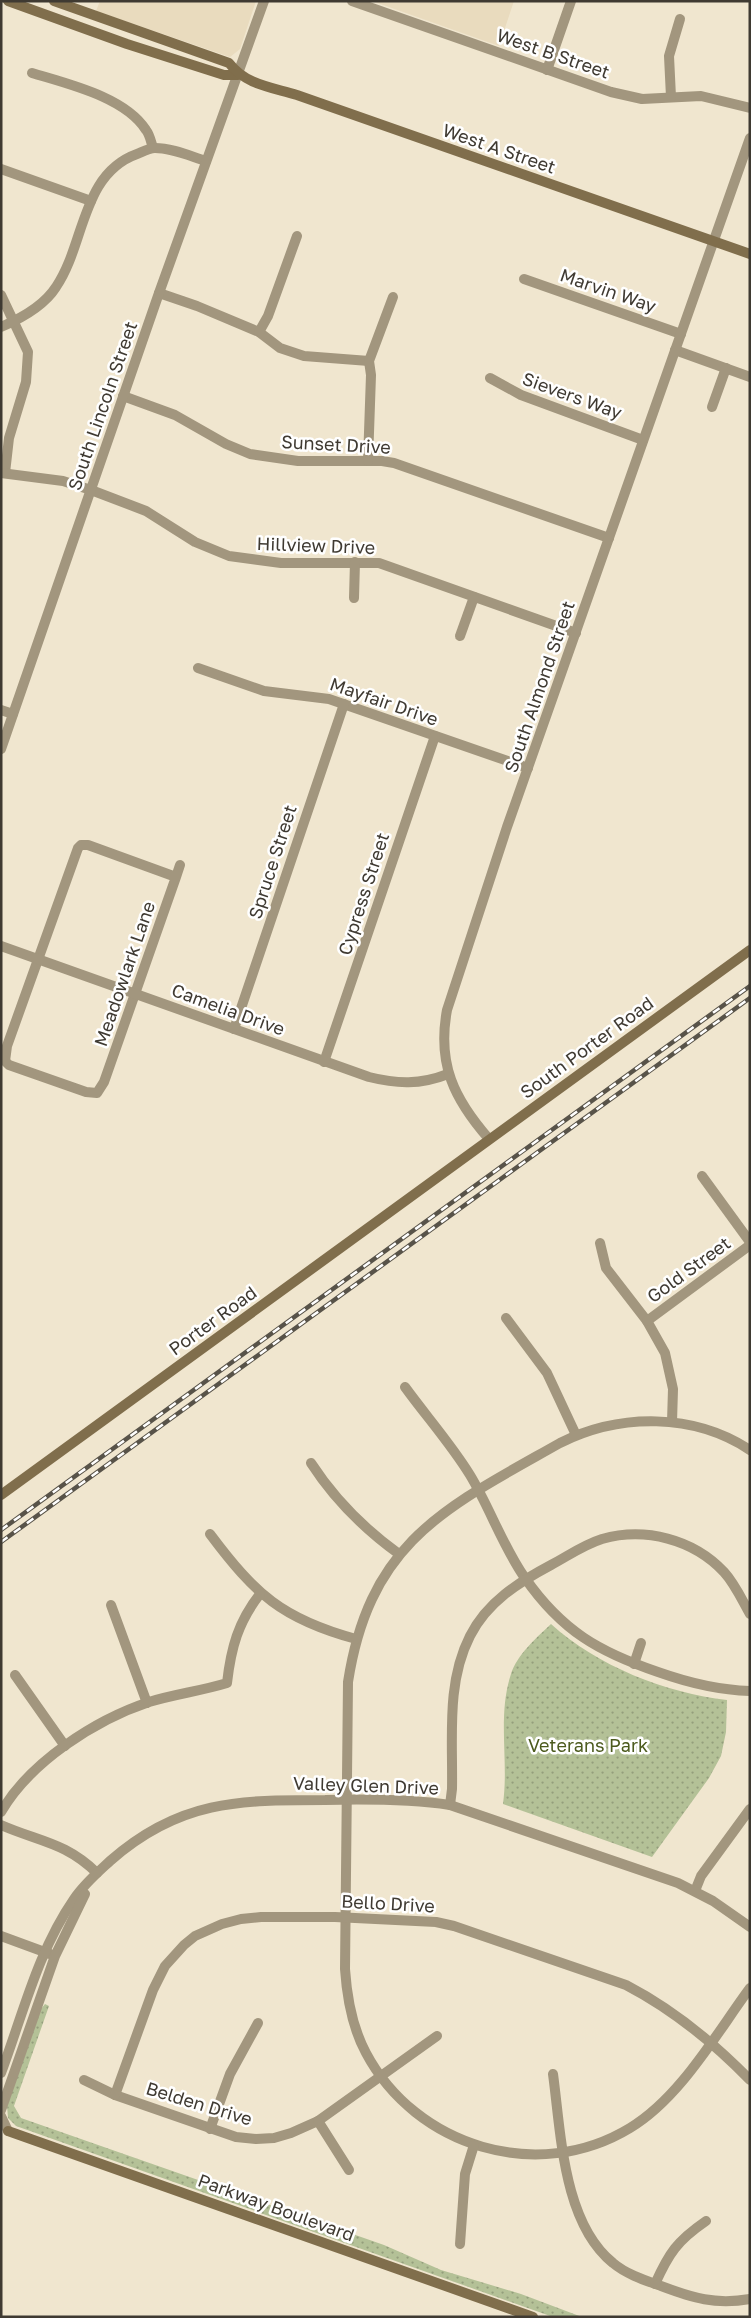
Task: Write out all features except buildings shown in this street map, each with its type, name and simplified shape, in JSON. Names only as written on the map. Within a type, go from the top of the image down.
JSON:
[{"type":"street","name":"West A Street","points":[[8,1],[224,75],[238,75]]},
{"type":"street","name":"West A Street","points":[[54,1],[229,63],[238,75],[249,81],[297,95],[750,254]]},
{"type":"street","name":"South Lincoln Street","points":[[1,749],[159,293],[264,1]]},
{"type":"street","name":"West B Street","points":[[352,1],[611,92],[642,99],[700,96],[750,108]]},
{"type":"street","points":[[547,70],[571,1]]},
{"type":"street","points":[[671,97],[669,56],[680,19]]},
{"type":"street","points":[[32,73],[118,104],[138,118],[148,131],[153,148]]},
{"type":"street","name":"South Almond Street","points":[[489,1139],[462,1102],[448,1074],[443,1042],[447,1010],[528,768],[750,138]]},
{"type":"street","points":[[1,327],[15,321],[41,304],[56,287],[68,264],[96,188],[115,166],[132,156],[153,148],[173,150],[206,161]]},
{"type":"street","points":[[1,169],[90,201]]},
{"type":"street","points":[[259,332],[268,316],[296,236]]},
{"type":"street","name":"Marvin Way","points":[[524,279],[681,334]]},
{"type":"street","points":[[159,293],[197,306],[259,332],[280,348],[304,356],[369,361]]},
{"type":"street","points":[[1,295],[15,321],[28,352],[26,382],[9,438],[3,473]]},
{"type":"street","points":[[368,461],[371,375],[369,361],[393,297]]},
{"type":"street","points":[[675,350],[750,377]]},
{"type":"street","points":[[712,407],[726,368]]},
{"type":"street","name":"Sievers Way","points":[[490,378],[521,395],[643,440]]},
{"type":"street","name":"Sunset Drive","points":[[123,396],[175,415],[226,444],[250,454],[298,461],[382,461],[410,468],[609,538]]},
{"type":"street","name":"Hillview Drive","points":[[3,473],[63,481],[91,490],[146,511],[195,542],[229,556],[281,563],[379,563],[576,633]]},
{"type":"street","points":[[354,598],[355,562]]},
{"type":"street","points":[[460,636],[474,597]]},
{"type":"street","name":"Mayfair Drive","points":[[198,668],[264,691],[292,696],[315,696],[344,704],[528,768]]},
{"type":"street","name":"Spruce Street","points":[[234,1030],[344,704]]},
{"type":"street","points":[[1,710],[13,714]]},
{"type":"street","name":"Cypress Street","points":[[324,1062],[435,736]]},
{"type":"street","points":[[37,960],[76,852],[81,845],[96,848],[176,877]]},
{"type":"street","name":"Meadowlark Lane","points":[[37,960],[7,1046],[6,1061],[16,1068],[86,1092],[97,1093],[104,1082],[180,865]]},
{"type":"street","name":"Camelia Drive","points":[[1,946],[369,1077],[396,1083],[424,1082],[448,1074]]},
{"type":"street","name":"South Porter Road","points":[[443,1173],[750,950]]},
{"type":"street","name":"Porter Road","points":[[1,1495],[443,1173]]},
{"type":"street","points":[[702,1176],[750,1244]]},
{"type":"street","points":[[600,1243],[606,1268],[647,1321],[665,1353],[672,1389],[672,1422]]},
{"type":"street","name":"Gold Street","points":[[647,1321],[750,1244]]},
{"type":"street","points":[[506,1318],[547,1373],[576,1435]]},
{"type":"street","points":[[405,1387],[460,1460],[525,1578],[557,1616],[581,1637],[612,1656],[694,1685],[750,1692]]},
{"type":"street","points":[[750,1450],[701,1428],[672,1422],[643,1421],[605,1426],[576,1435],[477,1490],[438,1515],[399,1554],[374,1595],[356,1639],[348,1682],[345,1969],[351,2013],[362,2044],[381,2077],[402,2101],[424,2120],[474,2146],[498,2152],[533,2155],[579,2149],[617,2135],[646,2116],[673,2092],[750,1988]]},
{"type":"street","points":[[311,1463],[340,1503],[377,1538],[399,1554]]},
{"type":"street","points":[[210,1534],[230,1561],[260,1594],[304,1622],[356,1639]]},
{"type":"street","points":[[450,1805],[454,1687],[462,1653],[477,1623],[488,1609],[525,1578],[577,1548],[602,1539],[626,1534],[649,1534],[678,1542],[710,1559],[724,1573],[750,1614]]},
{"type":"street","points":[[1,1812],[18,1785],[65,1746],[109,1720],[147,1703],[227,1684],[234,1638],[248,1610],[260,1594]]},
{"type":"street","points":[[112,1605],[147,1703]]},
{"type":"street","points":[[634,1664],[641,1643]]},
{"type":"street","points":[[15,1675],[65,1746]]},
{"type":"street","name":"Valley Glen Drive","points":[[1,2073],[43,1952],[74,1899],[97,1874],[138,1839],[178,1818],[208,1807],[251,1800],[347,1799],[426,1802],[450,1805],[678,1883],[713,1901],[750,1927]]},
{"type":"street","points":[[694,1891],[701,1876],[750,1809]]},
{"type":"street","points":[[1,1825],[61,1846],[83,1860],[97,1874]]},
{"type":"street","name":"Valley Glen Drive","points":[[1,2110],[55,1956],[78,1905],[97,1874]]},
{"type":"street","name":"Bello Drive","points":[[115,2095],[158,1978],[165,1966],[184,1945],[208,1929],[261,1917],[419,1920],[454,1926],[626,1986],[642,1994],[710,2042],[750,2080]]},
{"type":"street","points":[[1,1936],[55,1956]]},
{"type":"street","points":[[210,2128],[230,2074],[258,2023]]},
{"type":"street","name":"Belden Drive","points":[[84,2080],[115,2095],[236,2137],[256,2139],[291,2134],[318,2121],[437,2036]]},
{"type":"street","points":[[553,2074],[564,2152],[578,2215],[592,2242],[614,2264],[634,2276],[655,2284],[711,2302],[750,2298]]},
{"type":"street","points":[[1,2116],[5,2128]]},
{"type":"street","points":[[318,2121],[350,2170]]},
{"type":"street","name":"Parkway Boulevard","points":[[5,2128],[533,2317]]},
{"type":"street","points":[[460,2244],[465,2174],[474,2146]]},
{"type":"street","points":[[655,2284],[670,2253],[689,2233],[706,2221]]},
{"type":"shaded area","points":[[100,1],[256,1],[240,49],[230,57],[96,11]]},
{"type":"shaded area","points":[[372,1],[514,1],[499,46]]},
{"type":"green space","name":"Veterans Park","points":[[551,1624],[589,1653],[633,1675],[680,1691],[727,1700],[726,1732],[721,1756],[709,1778],[652,1857],[503,1804],[505,1771],[504,1722],[507,1690],[511,1674],[522,1654]]},
{"type":"green space","points":[[45,2004],[49,2006],[14,2106],[21,2118],[384,2245],[441,2270],[521,2294],[582,2317],[553,2317],[16,2126],[8,2118],[7,2106],[41,2009]]},
{"type":"railway","points":[[1,1530],[750,986]]},
{"type":"railway","points":[[1,1542],[750,998]]}]
